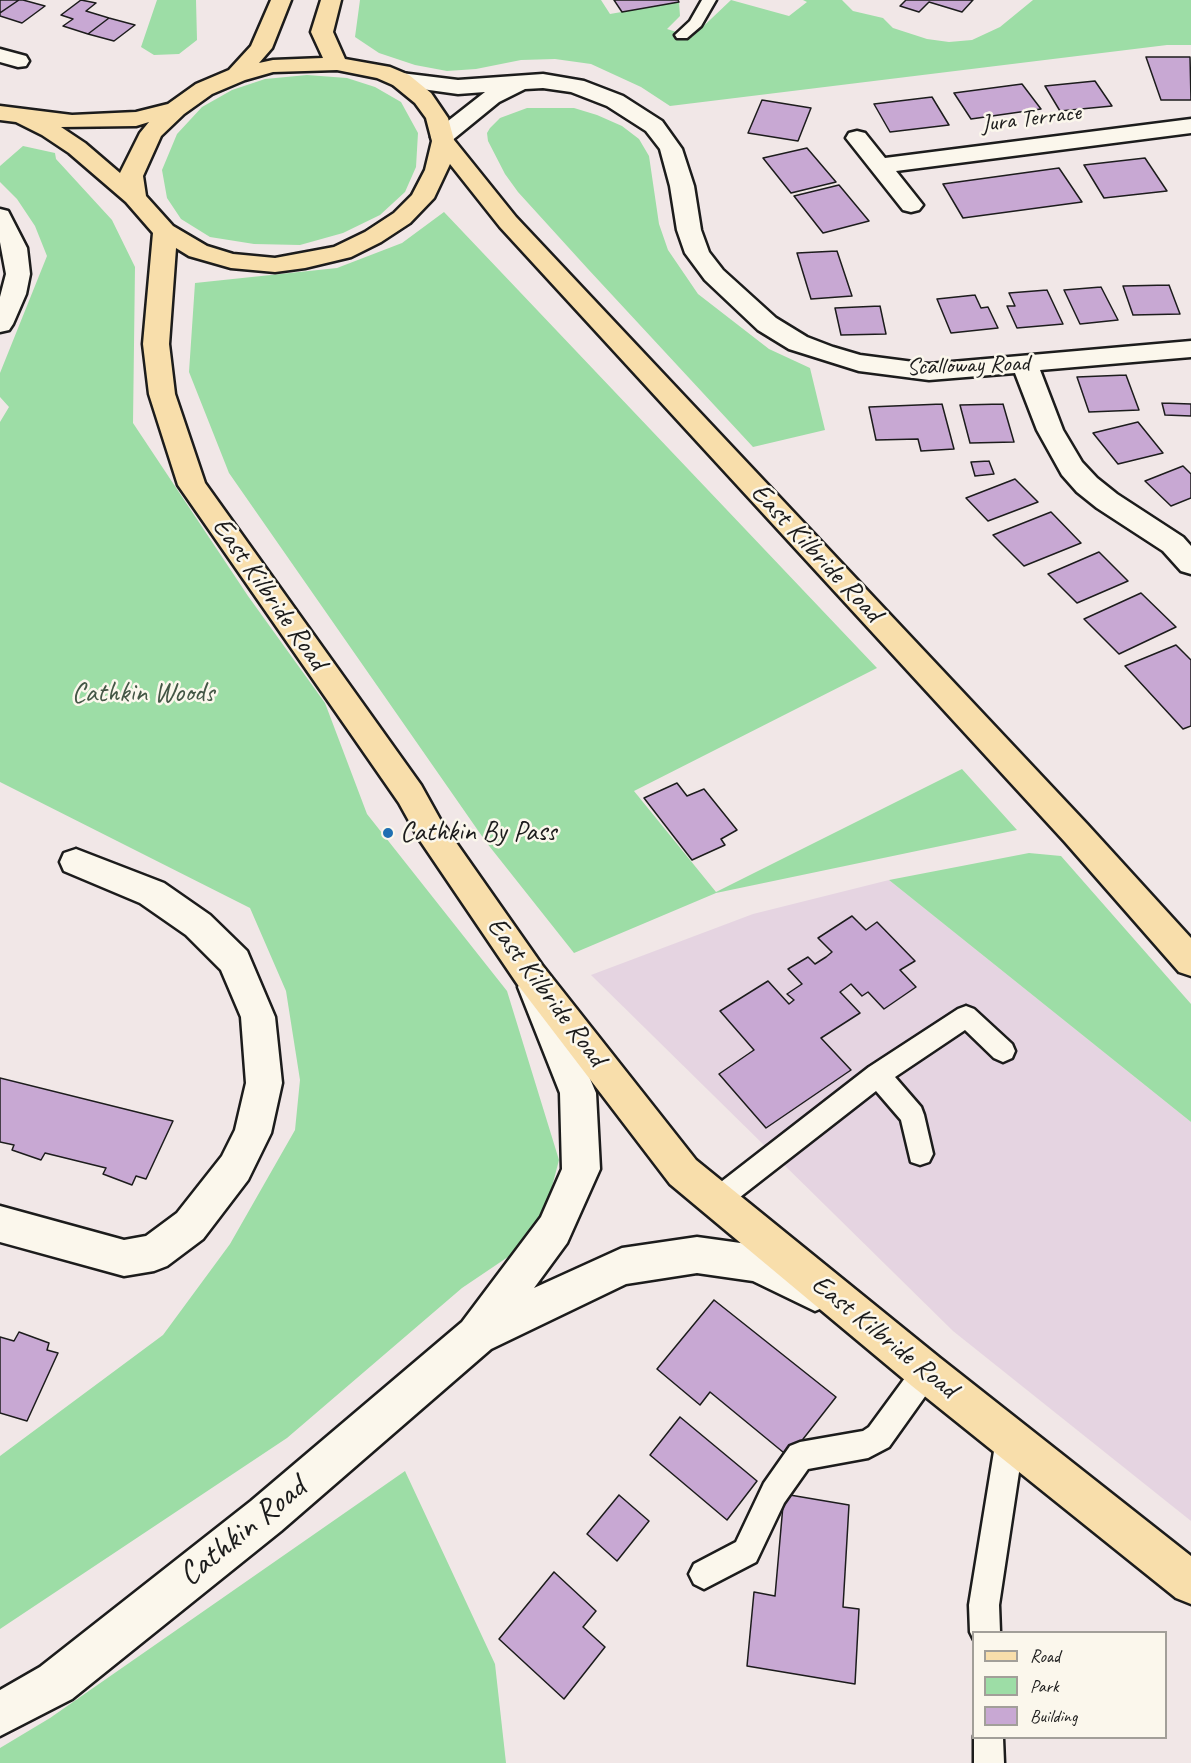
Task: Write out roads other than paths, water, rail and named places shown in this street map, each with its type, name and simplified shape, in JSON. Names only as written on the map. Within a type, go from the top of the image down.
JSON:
[{"type":"main road","points":[[237,75],[261,48],[281,0]]},
{"type":"main road","points":[[331,0],[322,32],[337,64]]},
{"type":"main road","points":[[134,197],[131,176],[151,133],[176,109],[204,89],[237,75],[273,66],[337,64],[382,72],[401,80]]},
{"type":"main road","name":"East Kilbride Road","points":[[401,80],[428,105],[437,118],[443,139],[508,222],[1076,833],[1191,962]]},
{"type":"main road","points":[[0,113],[72,122],[136,119],[176,109]]},
{"type":"main road","points":[[24,117],[51,130],[77,148],[134,197],[147,214],[165,231],[198,251],[231,261],[275,265],[342,252],[373,237],[402,218],[423,198],[437,170],[443,139]]},
{"type":"main road","name":"East Kilbride Road","points":[[165,231],[156,344],[162,394],[192,485],[410,794],[430,830],[530,975],[683,1172],[926,1372],[1191,1583]]},
{"type":"street","name":"Scalloway Road","points":[[401,80],[458,87],[527,81],[559,83],[590,90],[615,101],[654,126],[672,149],[682,186],[688,230],[697,253],[714,275],[738,299],[767,324],[798,343],[859,363],[929,372],[1191,349]]},
{"type":"street","name":"Scalloway Road","points":[[443,139],[491,97],[527,81]]},
{"type":"street","name":"Jura Terrace","points":[[879,166],[1191,126]]},
{"type":"street","points":[[856,138],[911,205]]},
{"type":"street","points":[[0,216],[15,248],[18,274],[14,294],[0,324]]},
{"type":"street","points":[[1025,364],[1050,430],[1072,468],[1087,485],[1107,501],[1173,544],[1191,564]]},
{"type":"street","points":[[0,1224],[124,1258],[154,1253],[190,1226],[235,1168],[253,1133],[264,1083],[258,1017],[235,961],[198,925],[152,893],[76,862]]},
{"type":"street","name":"Cathkin Road","points":[[0,1714],[56,1683],[239,1538],[476,1336],[554,1230],[581,1169],[578,1093],[530,975]]},
{"type":"street","name":"Cathkin Road","points":[[476,1336],[622,1266],[697,1256],[755,1263],[800,1282],[926,1372]]},
{"type":"lane","points":[[682,35],[696,23],[709,0]]},
{"type":"lane","points":[[717,1200],[878,1075],[966,1016],[1003,1051]]},
{"type":"lane","points":[[878,1075],[912,1115],[920,1154]]},
{"type":"lane","points":[[704,1574],[746,1552],[774,1493],[800,1456],[868,1444],[879,1437],[926,1372]]},
{"type":"lane","points":[[985,1631],[984,1605],[1010,1439]]},
{"type":"lane","points":[[988,1739],[989,1763]]},
{"type":"place","name":"Cathkin By Pass","points":[[388,833]]},
{"type":"park label","name":"Cathkin Woods","points":[[143,694]]}]
